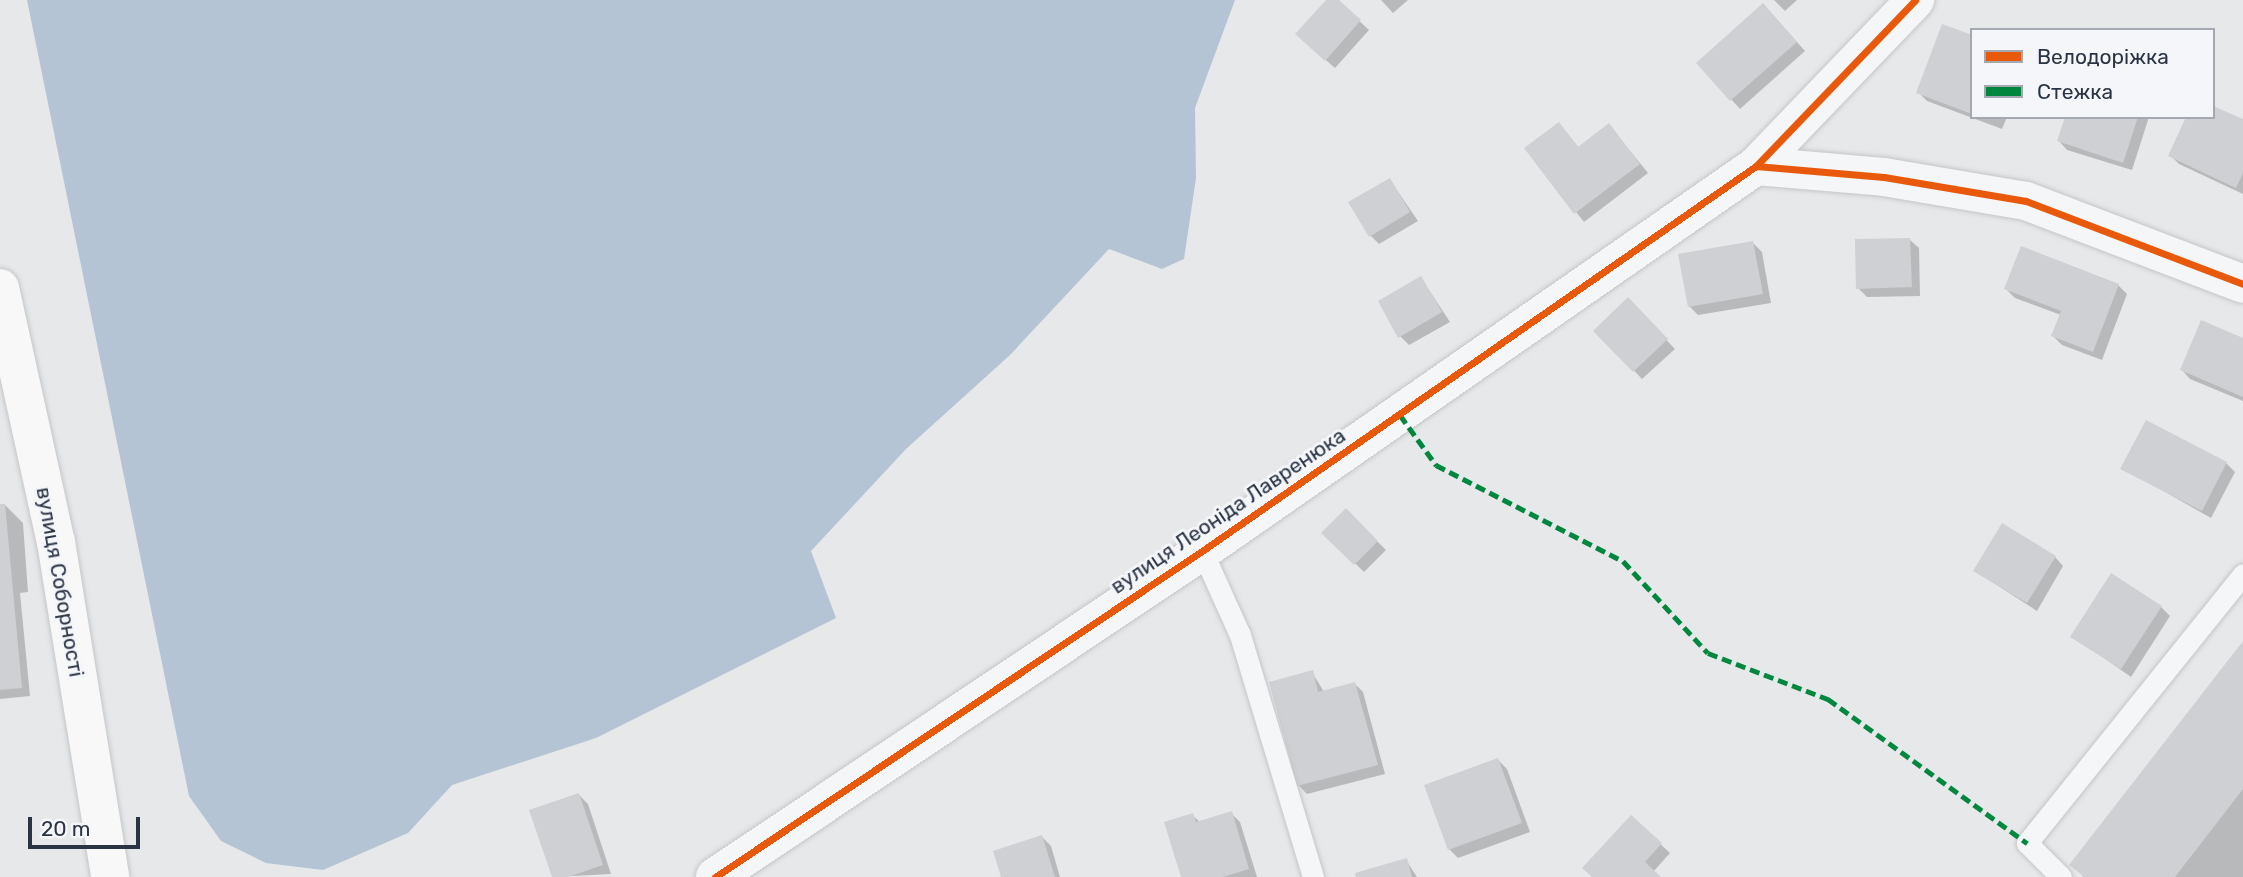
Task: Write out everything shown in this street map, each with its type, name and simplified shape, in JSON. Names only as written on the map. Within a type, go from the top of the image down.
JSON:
[{"type":"main road","name":"вулиця Соборності","points":[[0,288],[56,542],[110,877]]},
{"type":"street","name":"вулиця Леоніда Лавренюка","points":[[715,877],[1202,551],[1756,166],[1915,0]]},
{"type":"street","points":[[1756,166],[1884,177],[2026,201],[2243,284]]},
{"type":"lane","points":[[1202,551],[1240,635],[1313,877]]},
{"type":"lane","points":[[2061,877],[2026,843],[2243,573]]},
{"type":"water","points":[[27,0],[1235,0],[1195,108],[1196,178],[1184,259],[1162,269],[1109,249],[1010,355],[906,449],[811,551],[836,618],[596,738],[452,785],[408,833],[323,870],[266,863],[221,841],[189,796]]},
{"type":"building","points":[[1326,0],[1339,0],[1361,20],[1325,61],[1295,34]]},
{"type":"building","points":[[1763,3],[1797,42],[1730,101],[1696,63]]},
{"type":"building","points":[[1942,24],[1970,34],[1970,113],[1916,93]]},
{"type":"building","points":[[2215,107],[2243,119],[2243,173],[2236,188],[2168,156],[2185,119],[2215,119]]},
{"type":"building","points":[[2064,119],[2137,119],[2123,163],[2057,141]]},
{"type":"building","points":[[1559,122],[1578,147],[1609,123],[1640,164],[1574,214],[1524,148]]},
{"type":"building","points":[[1390,178],[1410,212],[1369,237],[1348,202]]},
{"type":"building","points":[[1910,238],[1912,287],[1856,289],[1855,239]]},
{"type":"building","points":[[1753,241],[1763,294],[1688,307],[1678,254]]},
{"type":"building","points":[[2021,246],[2119,284],[2093,352],[2051,336],[2061,311],[2004,289]]},
{"type":"building","points":[[1421,276],[1442,312],[1398,338],[1378,301]]},
{"type":"building","points":[[1628,297],[1668,339],[1633,372],[1593,331]]},
{"type":"building","points":[[2201,320],[2243,338],[2243,397],[2180,370]]},
{"type":"building","points":[[2146,420],[2227,462],[2202,511],[2120,469]]},
{"type":"building","points":[[0,504],[5,504],[22,688],[0,690]]},
{"type":"building","points":[[1346,508],[1378,541],[1354,565],[1321,533]]},
{"type":"building","points":[[2002,523],[2056,556],[2027,603],[1973,571]]},
{"type":"building","points":[[2111,573],[2162,606],[2121,669],[2070,637]]},
{"type":"building","points":[[2243,641],[2243,789],[2175,877],[2085,877],[2069,865]]},
{"type":"building","points":[[1313,670],[1318,692],[1355,682],[1378,765],[1297,786],[1269,682]]},
{"type":"building","points":[[1498,758],[1522,823],[1448,850],[1424,785]]},
{"type":"building","points":[[579,793],[603,865],[568,877],[552,877],[529,810]]},
{"type":"building","points":[[1232,811],[1249,869],[1223,877],[1181,877],[1164,822],[1193,813],[1196,822]]},
{"type":"building","points":[[1631,815],[1662,843],[1645,862],[1661,877],[1592,877],[1582,868]]},
{"type":"building","points":[[1042,835],[1055,877],[1001,877],[993,851]]},
{"type":"building","points":[[1407,858],[1412,877],[1356,877],[1355,873]]},
{"type":"marked path","points":[[1400,415],[1436,465],[1623,561],[1708,653],[1828,699],[2027,843]]},
{"type":"cycle path","points":[[715,877],[1202,551],[1756,166],[1915,0]]},
{"type":"cycle path","points":[[1756,166],[1884,177],[2026,201],[2243,284]]}]
